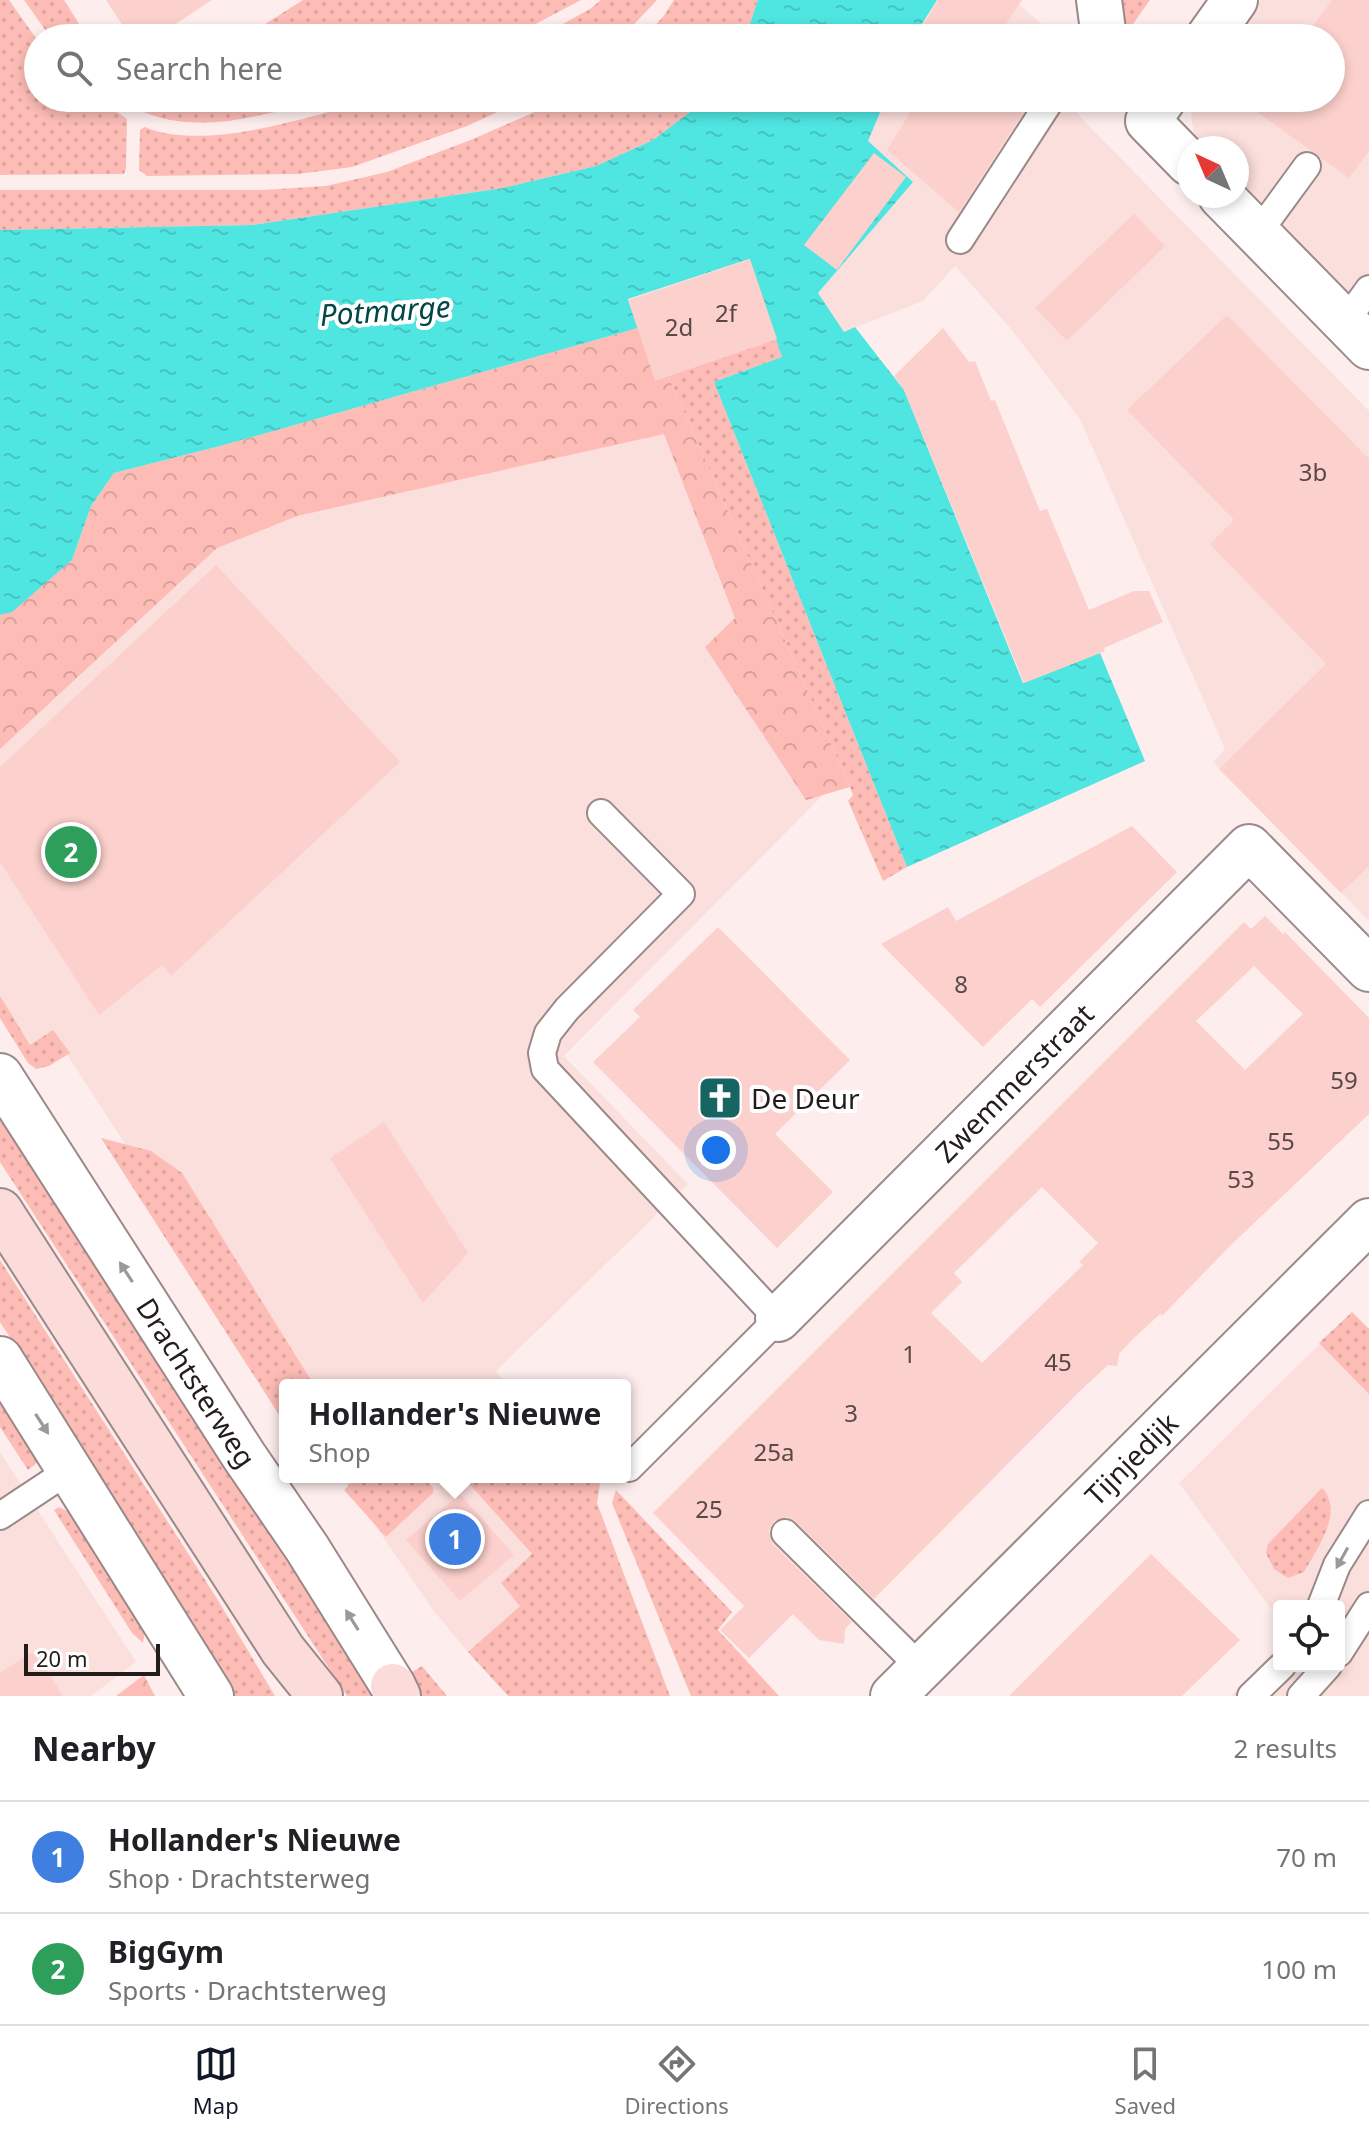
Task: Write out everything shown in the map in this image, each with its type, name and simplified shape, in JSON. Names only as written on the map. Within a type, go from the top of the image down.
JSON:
[{"type":"main road","points":[[0,1211],[283,1650],[320,1696]]},
{"type":"main road","points":[[283,1650],[305,1696]]},
{"type":"street","points":[[1099,0],[1102,24]]},
{"type":"street","points":[[1218,24],[1235,0]]},
{"type":"street","points":[[1152,112],[1148,121],[1177,151]]},
{"type":"street","points":[[1233,208],[1258,233],[1361,319]]},
{"type":"street","name":"Zwemmerstraat","points":[[778,1319],[1249,847],[1369,969]]},
{"type":"street","name":"Drachtsterweg","points":[[0,1076],[307,1548],[396,1691]]},
{"type":"street","name":"Tijnjedijk","points":[[907,1682],[1369,1221]]},
{"type":"street","points":[[0,1359],[211,1696]]},
{"type":"lane","points":[[960,240],[1043,112]]},
{"type":"lane","points":[[1258,233],[1307,166]]},
{"type":"lane","points":[[601,813],[681,894],[567,1009],[548,1033],[542,1053],[545,1069],[778,1319]]},
{"type":"lane","name":"Zwemmerstraat","points":[[631,1466],[778,1319]]},
{"type":"lane","points":[[0,1516],[71,1469]]},
{"type":"lane","points":[[1323,1600],[1337,1565],[1369,1514]]},
{"type":"lane","points":[[785,1533],[907,1682]]},
{"type":"lane","points":[[1345,1644],[1369,1606]]},
{"type":"lane","points":[[1251,1696],[1276,1672]]},
{"type":"lane","points":[[1301,1696],[1323,1672]]},
{"type":"shaded area","points":[[937,0],[1013,0],[1042,24],[922,24]]},
{"type":"shaded area","points":[[1261,0],[1369,0],[1369,318],[1249,197],[1249,136],[1196,136],[1191,118],[1192,112],[1345,112],[1345,24],[1243,24]]},
{"type":"shaded area","points":[[880,112],[1076,112],[1369,411],[1369,921],[1213,762],[1225,749],[1080,419],[1011,329],[955,266],[923,301],[844,332],[818,293],[912,182],[867,141]]},
{"type":"shaded area","points":[[669,420],[822,796],[564,1056],[688,1184],[496,1371],[502,1379],[279,1380],[58,1041],[32,1056],[0,1005],[0,736],[209,537]]},
{"type":"shaded area","points":[[1352,1312],[1369,1329],[1369,1696],[1231,1696],[1273,1651],[1273,1672],[1345,1672],[1345,1600],[1273,1600],[1273,1612],[1179,1483]]},
{"type":"shaded area","points":[[0,1452],[136,1662],[91,1696],[0,1696]]},
{"type":"shaded area","points":[[346,1483],[468,1483],[552,1577],[468,1652],[433,1610]]},
{"type":"green space","points":[[0,0],[9,0],[26,24],[24,112],[117,112],[127,119],[126,168],[124,174],[0,175]]},
{"type":"green space","points":[[24,0],[64,0],[79,24],[41,24]]},
{"type":"green space","points":[[303,0],[581,0],[536,24],[265,24]]},
{"type":"green space","points":[[601,0],[657,0],[634,24],[563,24]]},
{"type":"green space","points":[[674,0],[758,0],[750,24],[656,24]]},
{"type":"green space","points":[[1114,0],[1150,0],[1133,24],[1120,24]]},
{"type":"green space","points":[[143,112],[275,112],[221,122],[168,120]]},
{"type":"green space","points":[[327,112],[498,112],[352,167],[298,174],[147,176],[139,170],[140,130],[145,127],[169,134],[198,136],[228,134]]},
{"type":"green space","points":[[690,112],[653,140],[596,166],[503,188],[253,225],[0,230],[0,190],[263,190],[326,186],[387,172],[530,114]]},
{"type":"green space","points":[[638,328],[668,376],[850,787],[806,800],[705,647],[735,618],[664,434],[297,516],[217,548],[0,749],[0,615],[12,611],[72,560],[91,506],[114,473]]},
{"type":"green space","points":[[777,339],[782,357],[714,382],[907,867],[883,881],[848,801],[853,795],[850,787],[668,376]]},
{"type":"green space","points":[[0,996],[30,1045],[53,1030],[70,1053],[49,1066],[36,1069],[28,1063],[0,1018]]},
{"type":"green space","points":[[0,1108],[377,1696],[347,1696],[0,1162]]},
{"type":"green space","points":[[101,1138],[151,1151],[182,1173],[310,1379],[279,1379],[279,1415]]},
{"type":"green space","points":[[0,1260],[216,1597],[275,1696],[235,1696],[118,1504],[0,1322]]},
{"type":"green space","points":[[1352,1312],[1369,1329],[1369,1394],[1319,1343]]},
{"type":"green space","points":[[0,1392],[42,1459],[28,1470],[0,1427]]},
{"type":"green space","points":[[351,1483],[428,1483],[433,1493],[386,1537],[344,1490]]},
{"type":"green space","points":[[468,1483],[600,1483],[597,1503],[670,1696],[508,1696],[468,1652],[520,1606],[501,1583],[532,1554]]},
{"type":"green space","points":[[1322,1488],[1331,1508],[1326,1531],[1304,1572],[1288,1578],[1274,1569],[1266,1553],[1268,1544]]},
{"type":"green space","points":[[616,1490],[732,1612],[718,1630],[779,1696],[691,1696],[612,1503]]},
{"type":"green space","points":[[59,1507],[73,1514],[145,1630],[143,1643],[132,1633],[54,1510]]},
{"type":"green space","points":[[422,1666],[447,1696],[418,1696],[406,1676]]},
{"type":"green space","points":[[144,1675],[155,1696],[116,1696]]},
{"type":"water","points":[[758,0],[937,0],[922,24],[750,24]]},
{"type":"water","name":"Potmarge","points":[[690,112],[880,112],[868,141],[913,182],[818,293],[844,332],[855,327],[904,390],[1023,683],[1100,653],[1145,761],[907,867],[714,382],[782,357],[749,259],[628,299],[638,328],[114,473],[91,506],[72,560],[12,612],[0,615],[0,230],[253,225],[503,188],[596,166],[653,140]]},
{"type":"building","points":[[106,0],[212,0],[175,24],[122,24]]},
{"type":"building","points":[[939,0],[1022,0],[1006,24],[924,24]]},
{"type":"building","points":[[1332,0],[1369,0],[1369,151],[1349,178],[1257,112],[1345,112],[1345,24],[1314,24]]},
{"type":"building","points":[[910,112],[1023,113],[959,212],[887,150]]},
{"type":"building","points":[[874,153],[906,177],[837,270],[804,245]]},
{"type":"building","points":[[1134,214],[1165,246],[1067,341],[1035,308]]},
{"type":"building","points":[[750,259],[777,339],[655,381],[628,300]]},
{"type":"building","points":[[1227,315],[1369,459],[1369,866],[1341,893],[1219,769],[1326,664],[1210,544],[1234,520],[1127,410]]},
{"type":"building","points":[[943,328],[969,362],[975,361],[991,401],[995,400],[1040,511],[1047,509],[1089,610],[1134,591],[1149,591],[1163,622],[1104,648],[1105,651],[1024,683],[904,390],[894,376]]},
{"type":"building","points":[[216,565],[400,762],[171,976],[162,965],[99,1015],[0,862],[0,767]]},
{"type":"building","points":[[1132,826],[1177,872],[1040,1007],[1032,999],[983,1047],[881,944],[948,907],[956,921]]},
{"type":"building","points":[[1265,916],[1283,934],[1285,932],[1369,1018],[1369,1114],[1230,1246],[1162,1316],[1160,1314],[1131,1341],[1119,1354],[1117,1366],[1108,1365],[1080,1391],[874,1599],[796,1522],[788,1517],[774,1521],[769,1530],[773,1544],[852,1622],[845,1629],[844,1644],[819,1640],[793,1614],[749,1658],[720,1630],[744,1606],[653,1513],[1244,922],[1251,929]],"holes":[[[1254,966],[1303,1014],[1245,1070],[1196,1021]],[[1042,1187],[1098,1243],[1079,1262],[1083,1265],[982,1363],[931,1313],[962,1282],[954,1273]]]},
{"type":"building","name":"De Deur","points":[[718,927],[850,1060],[775,1134],[833,1192],[777,1248],[593,1062],[640,1017],[633,1010]]},
{"type":"building","points":[[384,1122],[468,1253],[423,1303],[330,1158]]},
{"type":"building","points":[[460,1494],[514,1555],[460,1601],[406,1540]]},
{"type":"building","points":[[1151,1554],[1240,1640],[1182,1696],[1009,1696]]},
{"type":"building","points":[[34,1651],[63,1696],[0,1696],[0,1673]]},
{"type":"place","name":"BigGym","points":[[71,852]]},
{"type":"place","name":"De Deur","points":[[720,1098]]},
{"type":"place","name":"Hollander's Nieuwe","points":[[455,1539]]}]
